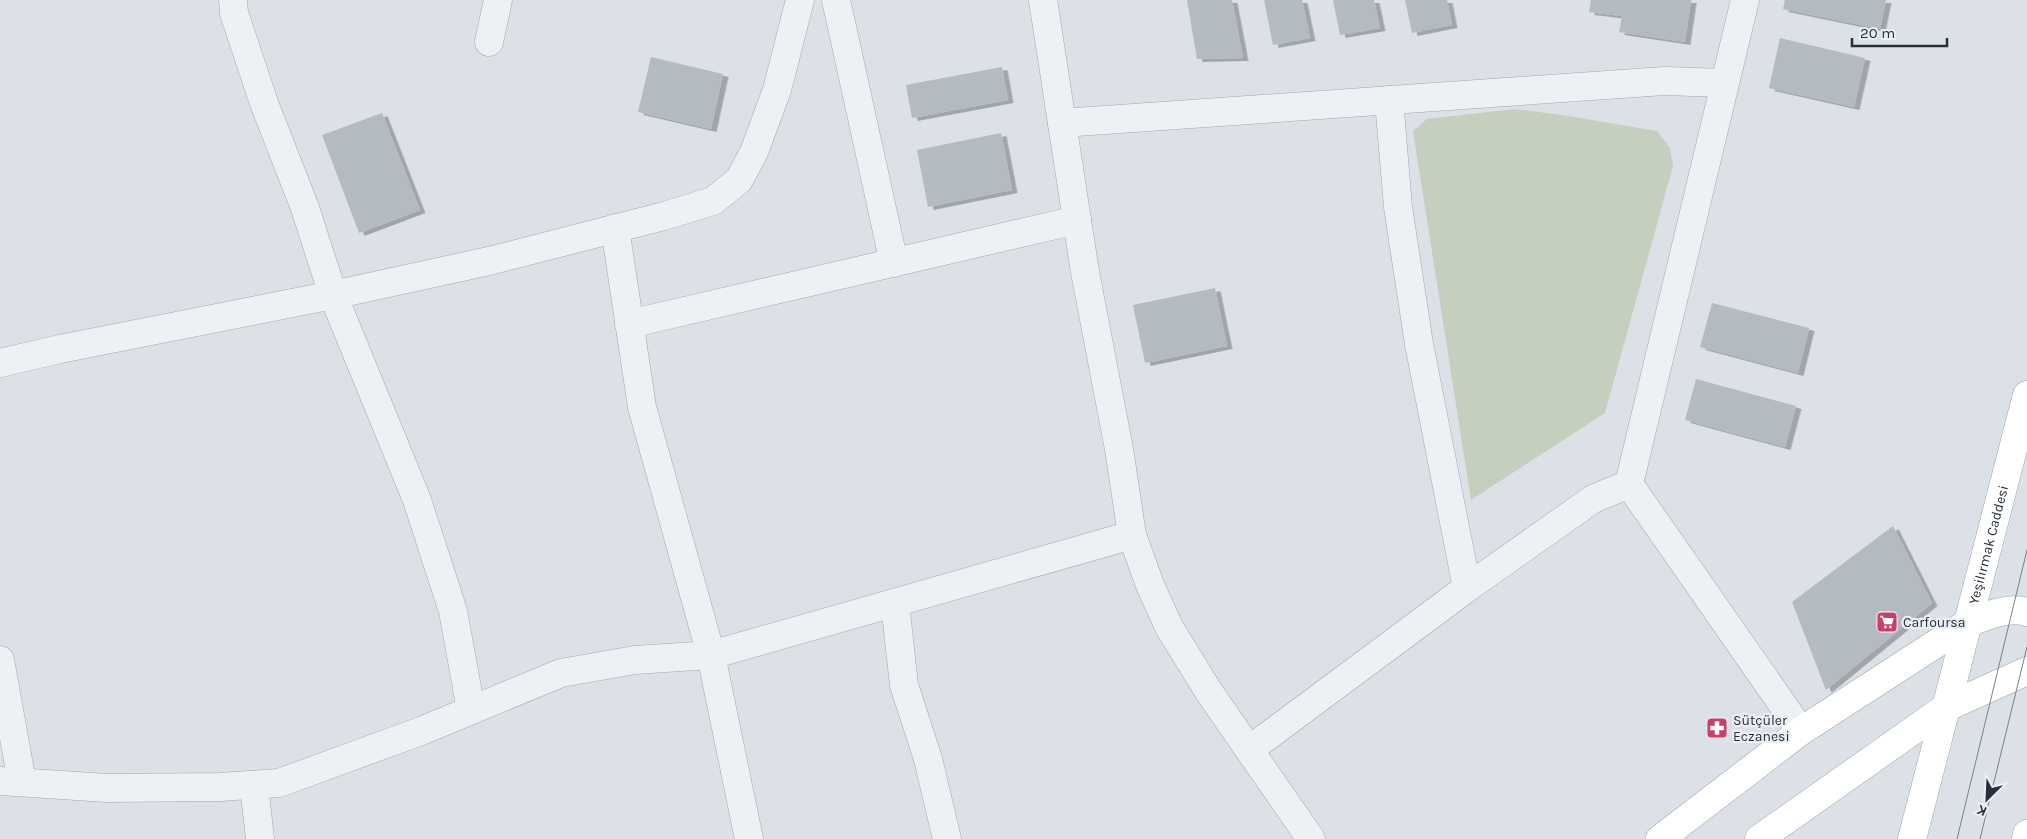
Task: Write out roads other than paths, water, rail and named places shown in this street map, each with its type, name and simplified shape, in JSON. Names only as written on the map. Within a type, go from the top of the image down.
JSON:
[{"type":"main road","name":"Yeşilırmak Caddesi","points":[[1912,839],[2027,395]]},
{"type":"main road","points":[[1660,839],[1801,731],[1968,623],[1991,614],[2020,610],[2027,612]]},
{"type":"main road","points":[[1759,839],[1945,708],[2027,671]]},
{"type":"main road","points":[[2026,839],[2027,834]]},
{"type":"street","points":[[233,0],[234,13],[264,103],[306,208],[333,295],[417,500],[453,611],[471,710]]},
{"type":"street","points":[[489,42],[498,0]]},
{"type":"street","points":[[0,363],[489,261],[713,200],[740,180],[754,152],[777,90],[800,0]]},
{"type":"street","points":[[836,0],[894,263]]},
{"type":"street","points":[[1042,0],[1076,220],[1119,448],[1132,535],[1150,585],[1169,627],[1209,692],[1311,839]]},
{"type":"street","points":[[1745,0],[1629,484],[1801,731]]},
{"type":"street","points":[[1062,123],[1664,81],[1724,83]]},
{"type":"street","points":[[1389,100],[1398,207],[1419,344],[1468,588]]},
{"type":"street","points":[[630,324],[1076,220]]},
{"type":"street","points":[[615,228],[642,407],[711,655],[749,839]]},
{"type":"street","points":[[1249,750],[1468,588],[1593,499],[1629,484]]},
{"type":"street","points":[[0,660],[11,782],[107,788],[220,787],[279,784],[561,673],[635,660],[711,655],[1132,535]]},
{"type":"street","points":[[895,603],[904,685],[928,759],[947,839]]},
{"type":"street","points":[[254,785],[260,839]]},
{"type":"tram line","points":[[1957,839],[2027,550]]},
{"type":"tram line","points":[[1980,839],[2027,647]]},
{"type":"place","name":"Carfoursa","points":[[1887,622]]},
{"type":"place","name":"Sütçüler Eczanesi","points":[[1717,728]]}]
